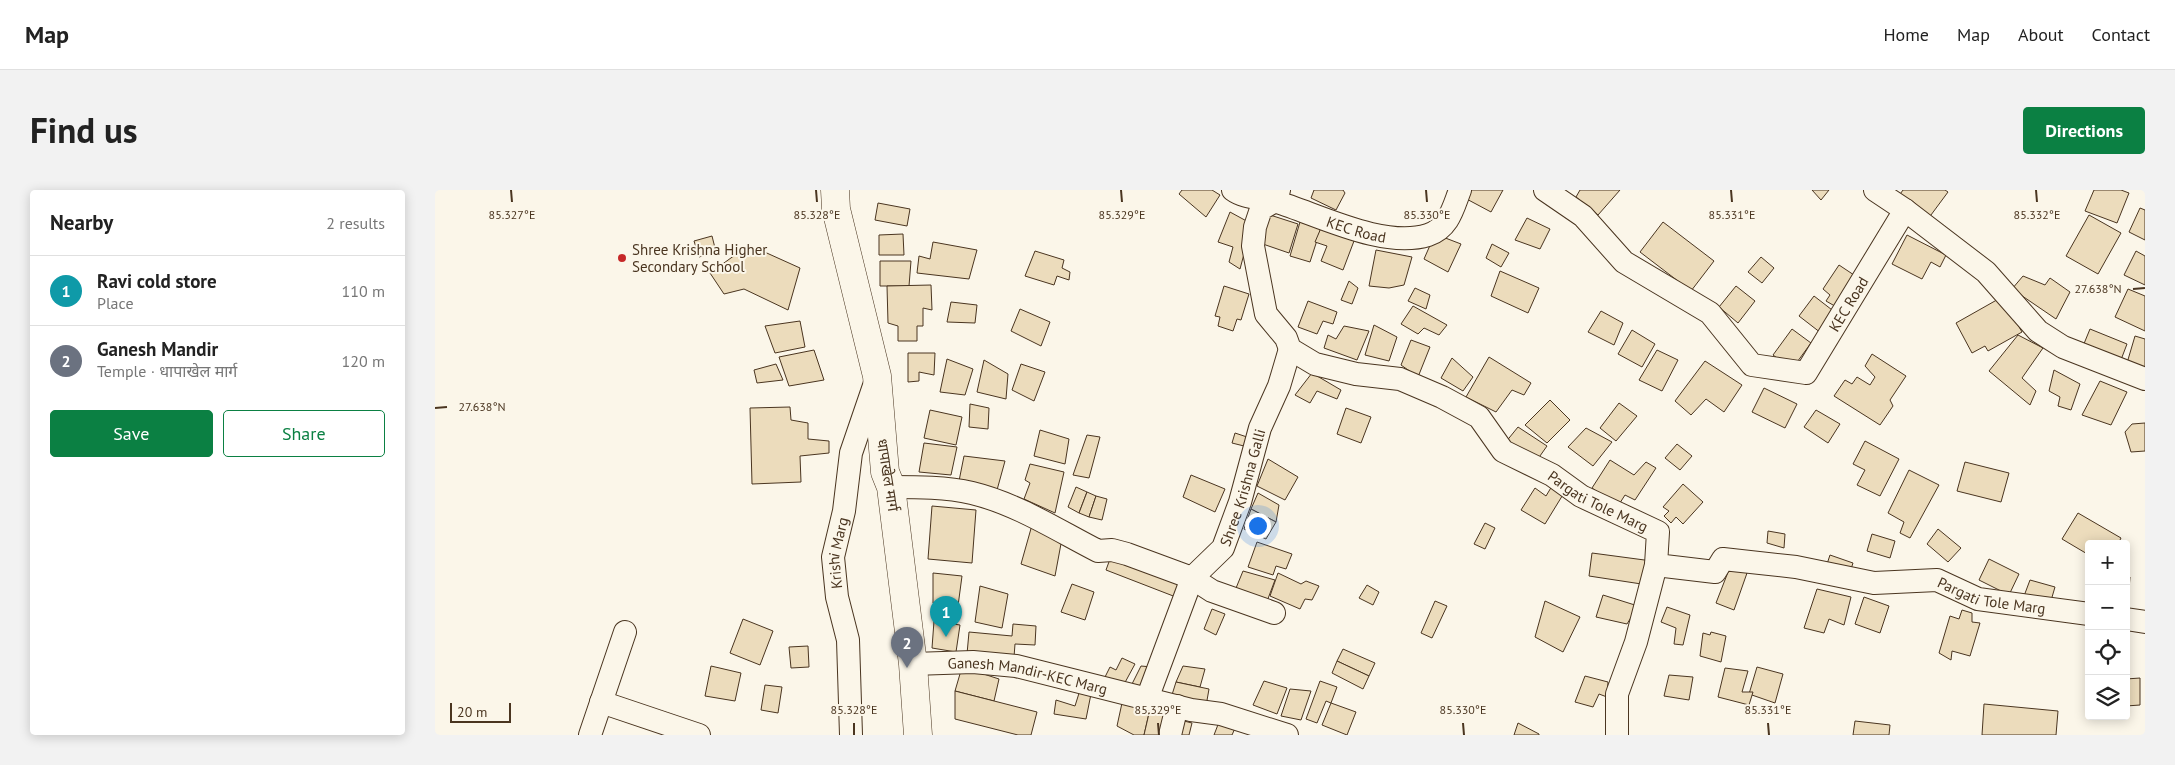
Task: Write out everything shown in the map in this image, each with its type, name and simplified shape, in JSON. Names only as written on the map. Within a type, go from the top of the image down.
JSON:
[{"type":"main road","name":"धापाखेल मार्ग","points":[[835,190],[836,209],[877,376],[885,472],[891,487],[913,664],[918,735]]},
{"type":"street","name":"KEC Road","points":[[1233,190],[1239,194],[1277,196],[1366,232],[1413,237],[1428,235],[1441,228],[1449,218],[1459,190]]},
{"type":"street","name":"KEC Road","points":[[1545,190],[1583,216],[1624,262],[1710,313],[1752,364],[1806,373],[1905,210]]},
{"type":"street","points":[[1875,190],[1905,210],[1986,272],[2038,331],[2063,347],[2145,379]]},
{"type":"street","name":"Pargati Tole Marg","points":[[1277,196],[1261,210],[1255,227],[1253,246],[1266,314],[1286,338],[1290,349],[1315,364],[1356,374],[1400,379],[1442,397],[1479,417],[1503,451],[1552,475],[1581,496],[1657,532],[1656,566],[1715,572],[1723,559],[1796,567],[1874,583],[1937,580],[1978,599],[2085,613]]},
{"type":"street","name":"Shree Krishna Galli","points":[[1147,699],[1192,578],[1223,548],[1240,502],[1260,428],[1279,386],[1290,349]]},
{"type":"street","name":"Krishi Marg","points":[[851,735],[848,640],[837,597],[833,556],[844,511],[851,453],[877,376]]},
{"type":"street","points":[[891,487],[933,488],[972,493],[1014,507],[1098,551],[1112,550],[1192,578],[1212,591],[1274,613]]},
{"type":"street","points":[[1617,735],[1617,694],[1636,642],[1656,566]]},
{"type":"street","points":[[2130,620],[2145,622]]},
{"type":"street","points":[[590,735],[625,632]]},
{"type":"street","name":"Ganesh Mandir-KEC Marg","points":[[913,664],[973,662],[1016,666],[1147,699],[1221,714],[1287,735]]},
{"type":"street","points":[[601,702],[699,735]]},
{"type":"street","points":[[1170,735],[1177,706]]},
{"type":"building","points":[[1182,190],[1212,190],[1220,195],[1206,217],[1179,194]]},
{"type":"building","points":[[1314,190],[1343,190],[1345,193],[1336,210],[1311,198]]},
{"type":"building","points":[[1464,190],[1503,190],[1491,212],[1461,196]]},
{"type":"building","points":[[1580,190],[1620,190],[1598,215],[1576,197]]},
{"type":"building","points":[[1812,190],[1829,190],[1821,200]]},
{"type":"building","points":[[1903,190],[1945,190],[1948,192],[1928,219],[1898,197]]},
{"type":"building","points":[[2094,190],[2121,190],[2129,193],[2117,223],[2085,211]]},
{"type":"building","points":[[878,203],[910,209],[907,226],[875,220]]},
{"type":"building","points":[[2140,208],[2145,210],[2145,240],[2129,232]]},
{"type":"building","points":[[1230,212],[1252,224],[1240,269],[1229,262],[1233,247],[1218,242]]},
{"type":"building","points":[[1267,214],[1298,224],[1289,253],[1257,242]]},
{"type":"building","points":[[2089,215],[2121,233],[2098,274],[2066,256]]},
{"type":"building","points":[[1527,218],[1550,229],[1540,249],[1515,240]]},
{"type":"building","points":[[1300,222],[1321,228],[1310,262],[1290,256]]},
{"type":"building","points":[[1663,222],[1714,261],[1691,291],[1640,252]]},
{"type":"building","points":[[1321,228],[1354,241],[1343,270],[1321,261],[1327,246],[1315,242]]},
{"type":"building","points":[[903,234],[904,255],[879,255],[879,235]]},
{"type":"building","points":[[1435,234],[1461,244],[1448,272],[1424,259]]},
{"type":"building","points":[[1907,235],[1946,255],[1940,267],[1931,262],[1922,279],[1892,264]]},
{"type":"building","points":[[712,236],[716,252],[699,257],[694,241]]},
{"type":"building","points":[[933,242],[977,250],[969,279],[917,273],[919,256],[930,259]]},
{"type":"building","points":[[1492,244],[1509,253],[1501,267],[1486,258]]},
{"type":"building","points":[[749,245],[800,268],[788,310],[744,289],[724,294],[710,273]]},
{"type":"building","points":[[1376,250],[1412,257],[1404,285],[1389,288],[1369,286]]},
{"type":"building","points":[[1035,251],[1064,260],[1062,268],[1070,272],[1069,280],[1057,276],[1054,285],[1025,276]]},
{"type":"building","points":[[2136,251],[2145,256],[2145,285],[2124,275]]},
{"type":"building","points":[[1761,257],[1774,268],[1762,283],[1748,272]]},
{"type":"building","points":[[880,261],[911,261],[909,286],[880,286]]},
{"type":"building","points":[[1839,265],[1860,279],[1840,309],[1826,301],[1830,295],[1823,289]]},
{"type":"building","points":[[1500,271],[1539,288],[1528,313],[1491,296]]},
{"type":"building","points":[[2023,276],[2045,285],[2050,278],[2070,292],[2056,319],[2012,289]]},
{"type":"building","points":[[1349,281],[1358,288],[1352,304],[1341,300]]},
{"type":"building","points":[[931,285],[932,310],[923,308],[923,326],[917,326],[917,341],[898,341],[898,326],[888,323],[887,286]]},
{"type":"building","points":[[1224,286],[1249,294],[1241,320],[1237,319],[1233,331],[1218,326],[1220,317],[1215,316]]},
{"type":"building","points":[[1736,286],[1755,301],[1738,323],[1719,307]]},
{"type":"building","points":[[1415,288],[1430,295],[1426,309],[1408,301]]},
{"type":"building","points":[[2128,289],[2145,296],[2145,331],[2115,317]]},
{"type":"building","points":[[1814,296],[1836,313],[1821,333],[1799,316]]},
{"type":"building","points":[[2002,297],[2022,332],[1988,351],[1985,346],[1972,353],[1956,323]]},
{"type":"building","points":[[1308,301],[1337,312],[1333,324],[1323,321],[1317,334],[1298,327]]},
{"type":"building","points":[[951,302],[977,305],[975,323],[947,322]]},
{"type":"building","points":[[1413,306],[1447,325],[1439,335],[1424,328],[1418,334],[1401,324]]},
{"type":"building","points":[[1020,309],[1050,322],[1041,346],[1011,331]]},
{"type":"building","points":[[1601,311],[1623,323],[1614,345],[1588,332]]},
{"type":"building","points":[[800,321],[805,347],[775,353],[765,326]]},
{"type":"building","points":[[1374,325],[1397,337],[1389,361],[1365,355]]},
{"type":"building","points":[[1344,326],[1369,331],[1357,360],[1324,348],[1328,335],[1336,339]]},
{"type":"building","points":[[1792,329],[1811,343],[1792,369],[1773,355]]},
{"type":"building","points":[[2090,329],[2127,344],[2119,365],[2081,351]]},
{"type":"building","points":[[1632,330],[1655,344],[1642,367],[1618,354]]},
{"type":"building","points":[[2018,335],[2043,348],[2022,378],[2036,391],[2030,405],[1989,371]]},
{"type":"building","points":[[2135,336],[2145,339],[2145,368],[2127,363]]},
{"type":"building","points":[[1411,340],[1430,347],[1418,377],[1401,365]]},
{"type":"building","points":[[814,350],[824,380],[789,386],[779,357]]},
{"type":"building","points":[[1657,350],[1678,360],[1662,391],[1639,380]]},
{"type":"building","points":[[908,353],[935,353],[934,375],[919,372],[919,381],[908,382]]},
{"type":"building","points":[[1872,354],[1906,376],[1890,400],[1893,406],[1880,425],[1834,396],[1845,380],[1852,384],[1857,377],[1870,385],[1875,377],[1865,366]]},
{"type":"building","points":[[1489,357],[1531,383],[1524,395],[1512,390],[1496,412],[1466,397]]},
{"type":"building","points":[[1452,358],[1473,377],[1463,391],[1441,378]]},
{"type":"building","points":[[947,359],[973,369],[965,395],[940,392]]},
{"type":"building","points":[[984,360],[1008,374],[1006,399],[977,392]]},
{"type":"building","points":[[1705,361],[1742,385],[1724,412],[1706,399],[1691,415],[1675,401]]},
{"type":"building","points":[[776,364],[783,380],[757,383],[754,370]]},
{"type":"building","points":[[1021,364],[1045,372],[1034,401],[1012,390]]},
{"type":"building","points":[[2054,370],[2080,384],[2071,410],[2058,406],[2060,397],[2049,391]]},
{"type":"building","points":[[1312,373],[1341,390],[1337,399],[1317,391],[1310,403],[1295,395]]},
{"type":"building","points":[[2100,381],[2127,392],[2111,425],[2082,415]]},
{"type":"building","points":[[1764,388],[1797,404],[1785,428],[1752,412]]},
{"type":"building","points":[[1550,400],[1570,420],[1547,443],[1525,425]]},
{"type":"building","points":[[1619,403],[1637,416],[1616,441],[1600,428]]},
{"type":"building","points":[[970,404],[989,408],[988,429],[969,427]]},
{"type":"building","points":[[790,407],[791,420],[808,423],[808,439],[829,441],[829,453],[800,456],[801,482],[752,484],[750,408]]},
{"type":"building","points":[[1346,408],[1371,417],[1361,443],[1337,434]]},
{"type":"building","points":[[930,410],[962,417],[956,445],[924,438]]},
{"type":"building","points":[[1816,410],[1840,424],[1828,443],[1804,427]]},
{"type":"building","points":[[2145,423],[2145,451],[2131,452],[2125,432],[2132,424]]},
{"type":"building","points":[[1518,427],[1547,446],[1535,463],[1505,443]]},
{"type":"building","points":[[1586,428],[1612,442],[1593,466],[1568,447]]},
{"type":"building","points":[[1040,430],[1069,439],[1065,464],[1034,456]]},
{"type":"building","points":[[1235,433],[1256,440],[1248,447],[1232,443]]},
{"type":"building","points":[[1087,435],[1100,437],[1089,478],[1073,475]]},
{"type":"building","points":[[1865,441],[1899,459],[1880,496],[1857,485],[1865,470],[1853,464]]},
{"type":"building","points":[[924,443],[957,447],[951,475],[919,472]]},
{"type":"building","points":[[1677,444],[1692,456],[1680,470],[1665,458]]},
{"type":"building","points":[[964,456],[1005,461],[997,490],[959,481]]},
{"type":"building","points":[[1268,459],[1298,477],[1285,500],[1257,486]]},
{"type":"building","points":[[1610,460],[1634,475],[1646,462],[1656,468],[1635,500],[1625,495],[1618,506],[1592,488]]},
{"type":"building","points":[[1965,462],[2009,473],[2001,502],[1957,491]]},
{"type":"building","points":[[1030,464],[1064,472],[1055,513],[1024,499],[1030,483],[1025,480]]},
{"type":"building","points":[[1909,470],[1939,485],[1910,538],[1900,533],[1904,522],[1888,513]]},
{"type":"building","points":[[1191,475],[1225,489],[1215,512],[1183,497]]},
{"type":"building","points":[[1683,484],[1703,502],[1683,524],[1676,517],[1671,523],[1664,516],[1669,511],[1663,507]]},
{"type":"building","points":[[1552,486],[1564,493],[1545,524],[1521,510],[1535,488],[1546,496]]},
{"type":"building","points":[[1076,487],[1087,492],[1079,513],[1068,507]]},
{"type":"building","points":[[1087,492],[1096,496],[1089,517],[1079,513]]},
{"type":"building","points":[[1258,493],[1279,505],[1276,522],[1251,509]]},
{"type":"building","points":[[1096,496],[1107,499],[1102,520],[1089,517]]},
{"type":"building","points":[[932,506],[976,510],[972,563],[928,559]]},
{"type":"building","points":[[1251,509],[1276,522],[1266,539],[1244,529]]},
{"type":"building","points":[[2078,513],[2121,538],[2120,540],[2085,540],[2085,553],[2062,539]]},
{"type":"building","points":[[1485,523],[1495,528],[1485,549],[1474,544]]},
{"type":"building","points":[[1032,525],[1063,533],[1055,576],[1021,564]]},
{"type":"building","points":[[1938,529],[1961,548],[1948,562],[1927,544]]},
{"type":"building","points":[[1768,531],[1785,534],[1784,548],[1767,543]]},
{"type":"building","points":[[1872,534],[1895,541],[1890,558],[1867,551]]},
{"type":"building","points":[[1257,542],[1292,554],[1286,569],[1276,566],[1273,575],[1248,567]]},
{"type":"building","points":[[1592,553],[1652,561],[1648,585],[1589,576]]},
{"type":"building","points":[[1830,555],[1853,563],[1849,575],[1826,567]]},
{"type":"building","points":[[1110,559],[1187,582],[1181,599],[1106,570]]},
{"type":"building","points":[[1989,559],[2019,574],[2009,595],[1979,580]]},
{"type":"building","points":[[1730,567],[1747,573],[1734,610],[1716,603]]},
{"type":"building","points":[[1243,571],[1275,580],[1266,604],[1234,593]]},
{"type":"building","points":[[933,573],[962,576],[958,606],[933,603]]},
{"type":"building","points":[[1278,573],[1301,584],[1306,581],[1319,586],[1312,600],[1305,599],[1300,609],[1270,596]]},
{"type":"building","points":[[2030,580],[2055,587],[2050,604],[2024,596]]},
{"type":"building","points":[[1072,584],[1094,592],[1085,620],[1061,612]]},
{"type":"building","points":[[1367,585],[1379,592],[1373,605],[1359,598]]},
{"type":"building","points":[[980,586],[1008,594],[1002,628],[975,622]]},
{"type":"building","points":[[1817,589],[1851,597],[1844,625],[1829,619],[1824,633],[1804,628]]},
{"type":"building","points":[[1603,595],[1638,606],[1627,624],[1596,617]]},
{"type":"building","points":[[1864,597],[1889,606],[1880,633],[1855,624]]},
{"type":"building","points":[[1435,601],[1447,606],[1432,638],[1421,633]]},
{"type":"building","points":[[1545,601],[1580,617],[1563,652],[1535,637]]},
{"type":"building","points":[[1667,607],[1690,615],[1683,645],[1674,644],[1676,628],[1661,622]]},
{"type":"building","points":[[1212,609],[1225,614],[1216,635],[1204,629]]},
{"type":"building","points":[[1962,610],[1972,613],[1972,622],[1980,623],[1970,656],[1952,651],[1951,660],[1939,653],[1950,616],[1959,619]]},
{"type":"building","points":[[743,619],[773,631],[760,665],[730,653]]},
{"type":"building","points":[[934,621],[960,625],[956,652],[932,648]]},
{"type":"building","points":[[1013,624],[1036,626],[1035,645],[1015,644],[1014,657],[967,654],[969,632],[1012,636]]},
{"type":"building","points":[[1711,632],[1726,636],[1721,662],[1700,656],[1703,633],[1710,635]]},
{"type":"building","points":[[808,646],[809,667],[791,668],[789,647]]},
{"type":"building","points":[[1343,649],[1375,663],[1369,676],[1337,661]]},
{"type":"building","points":[[1122,658],[1135,664],[1122,688],[1104,679],[1110,667],[1116,670]]},
{"type":"building","points":[[1337,661],[1369,676],[1363,689],[1332,673]]},
{"type":"building","points":[[711,666],[741,673],[735,701],[705,696]]},
{"type":"building","points":[[1141,666],[1152,667],[1142,692],[1130,688]]},
{"type":"building","points":[[1183,666],[1205,669],[1200,687],[1176,682]]},
{"type":"building","points":[[962,667],[999,679],[994,701],[955,691]]},
{"type":"building","points":[[1757,667],[1783,674],[1775,703],[1749,694]]},
{"type":"building","points":[[1725,668],[1748,671],[1742,692],[1753,692],[1749,705],[1718,697]]},
{"type":"building","points":[[1669,675],[1693,677],[1689,700],[1664,696]]},
{"type":"building","points":[[1585,676],[1608,682],[1607,697],[1599,694],[1593,707],[1575,702]]},
{"type":"building","points":[[2140,678],[2140,705],[2130,706],[2130,679]]},
{"type":"building","points":[[1264,681],[1287,688],[1277,714],[1253,705]]},
{"type":"building","points":[[1320,681],[1337,687],[1331,703],[1326,701],[1317,723],[1306,719]]},
{"type":"building","points":[[1176,682],[1209,689],[1206,706],[1171,698]]},
{"type":"building","points":[[765,685],[782,687],[778,713],[761,710]]},
{"type":"building","points":[[1290,689],[1311,691],[1301,720],[1281,716]]},
{"type":"building","points":[[1080,690],[1091,694],[1086,719],[1054,714],[1056,700],[1075,706]]},
{"type":"building","points":[[955,691],[1037,712],[1031,735],[1018,735],[955,719]]},
{"type":"building","points":[[1122,703],[1150,709],[1144,735],[1134,735],[1117,726]]},
{"type":"building","points":[[1331,703],[1356,712],[1347,735],[1322,725]]},
{"type":"building","points":[[1984,704],[2058,711],[2056,735],[1982,735]]},
{"type":"building","points":[[1150,709],[1167,713],[1163,735],[1144,735]]},
{"type":"building","points":[[1180,720],[1192,723],[1189,735],[1177,735]]},
{"type":"building","points":[[1855,721],[1890,725],[1889,735],[1853,735]]},
{"type":"building","points":[[1219,722],[1236,726],[1232,735],[1214,735]]},
{"type":"building","points":[[1518,723],[1539,734],[1539,735],[1514,735]]},
{"type":"place","name":"Shree Krishna Higher Secondary School","points":[[622,258]]},
{"type":"place","name":"Ravi cold store","points":[[946,637]]},
{"type":"place","name":"Ganesh Mandir","points":[[907,668]]}]
